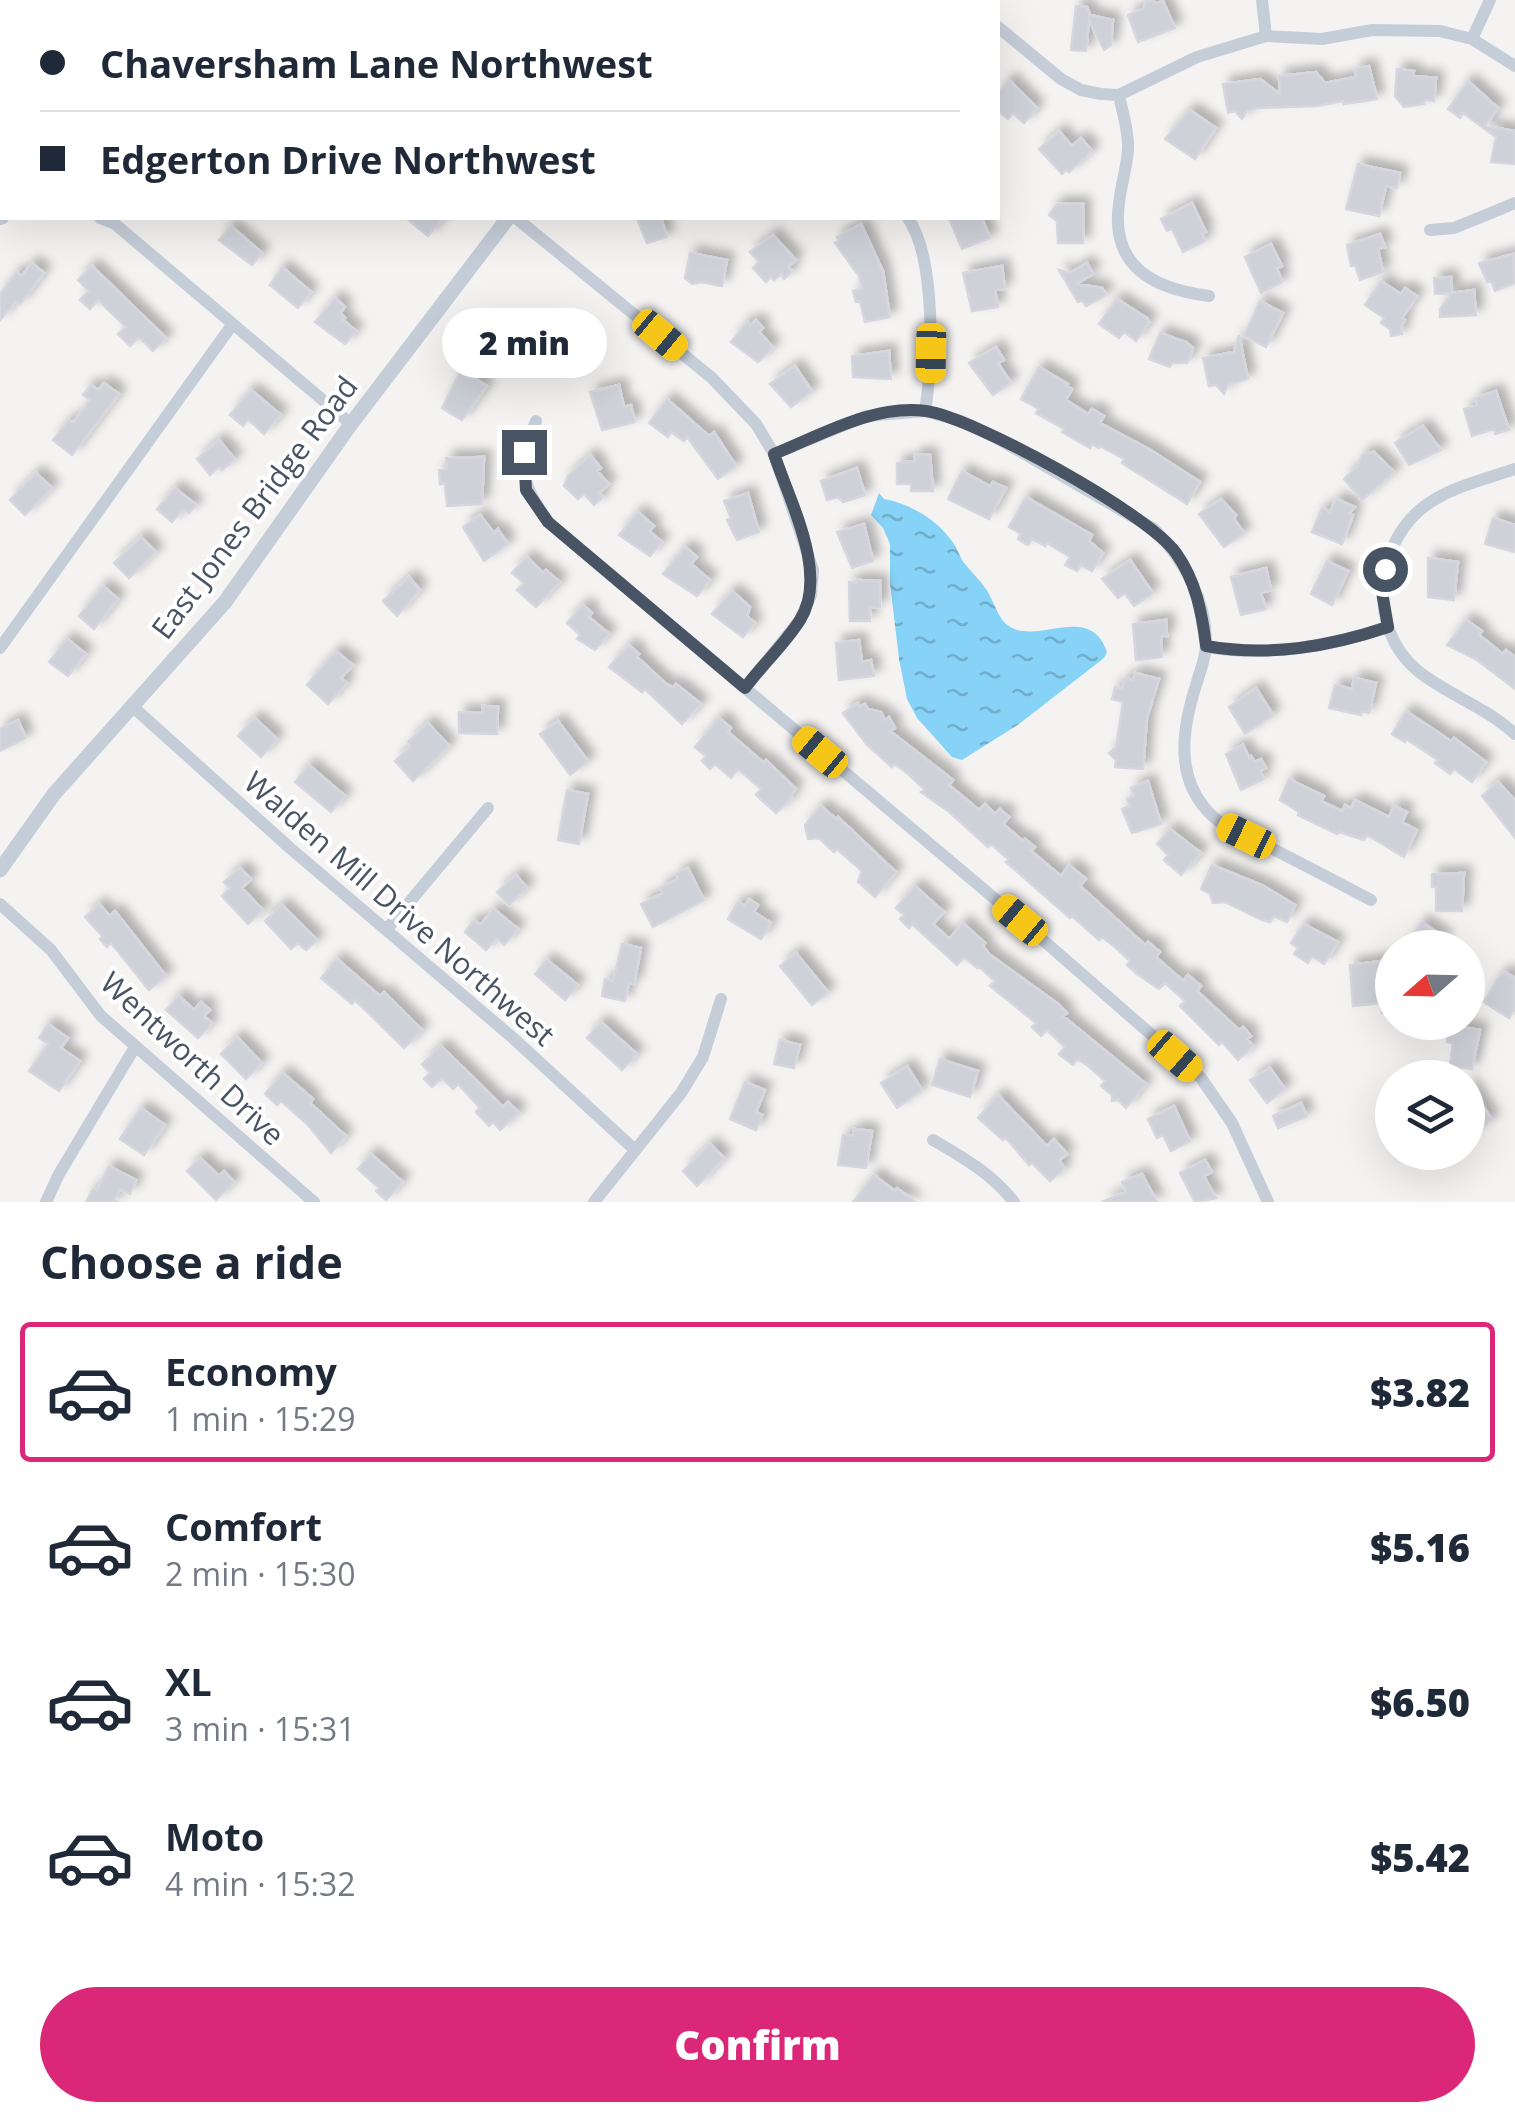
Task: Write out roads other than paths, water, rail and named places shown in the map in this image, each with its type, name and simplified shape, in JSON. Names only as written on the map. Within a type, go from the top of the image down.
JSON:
[{"type":"street","points":[[1262,0],[1266,36]]},
{"type":"street","points":[[1472,38],[1490,0]]},
{"type":"street","points":[[1000,30],[1061,79],[1081,90],[1119,94],[1197,57],[1266,36],[1322,40],[1372,30],[1440,31],[1472,38],[1515,66]]},
{"type":"street","points":[[1119,94],[1128,134],[1118,206],[1123,246],[1130,261],[1158,285],[1209,296]]},
{"type":"street","points":[[1430,230],[1454,228],[1515,203]]},
{"type":"street","points":[[105,220],[115,224],[351,424]]},
{"type":"street","name":"East Jones Bridge Road","points":[[0,870],[54,794],[224,602],[351,424],[506,220]]},
{"type":"street","points":[[518,220],[712,378],[756,424],[774,454],[812,570],[811,595],[800,620],[745,688]]},
{"type":"street","points":[[909,220],[920,250],[931,329],[931,376],[925,411]]},
{"type":"street","points":[[0,648],[232,325]]},
{"type":"street","points":[[774,454],[866,416],[925,411],[996,437],[1154,529],[1175,551],[1190,576],[1202,611],[1206,646],[1186,716],[1184,744],[1190,777],[1204,808],[1226,826],[1371,900]]},
{"type":"street","points":[[536,421],[524,452],[523,472],[526,490],[548,522],[1201,1078],[1232,1123],[1268,1202]]},
{"type":"street","points":[[1515,469],[1447,493],[1407,522],[1385,569],[1382,592],[1388,627],[1400,652],[1416,670],[1477,704],[1515,734]]},
{"type":"street","points":[[1206,646],[1260,651],[1295,649],[1350,640],[1388,627]]},
{"type":"street","name":"Walden Mill Drive Northwest","points":[[133,707],[634,1148]]},
{"type":"street","points":[[387,929],[488,808]]},
{"type":"street","name":"Wentworth Drive","points":[[0,904],[51,950],[101,1016],[314,1202]]},
{"type":"street","points":[[594,1202],[681,1093],[704,1057],[722,999]]},
{"type":"street","points":[[46,1202],[135,1047]]},
{"type":"street","points":[[933,1140],[974,1163],[1014,1202]]},
{"type":"water","points":[[879,493],[884,499],[923,514],[940,528],[987,590],[1004,622],[1029,631],[1087,629],[1099,637],[1107,652],[1019,724],[962,760],[952,757],[917,718],[907,699],[890,583],[890,544],[871,515]]}]
